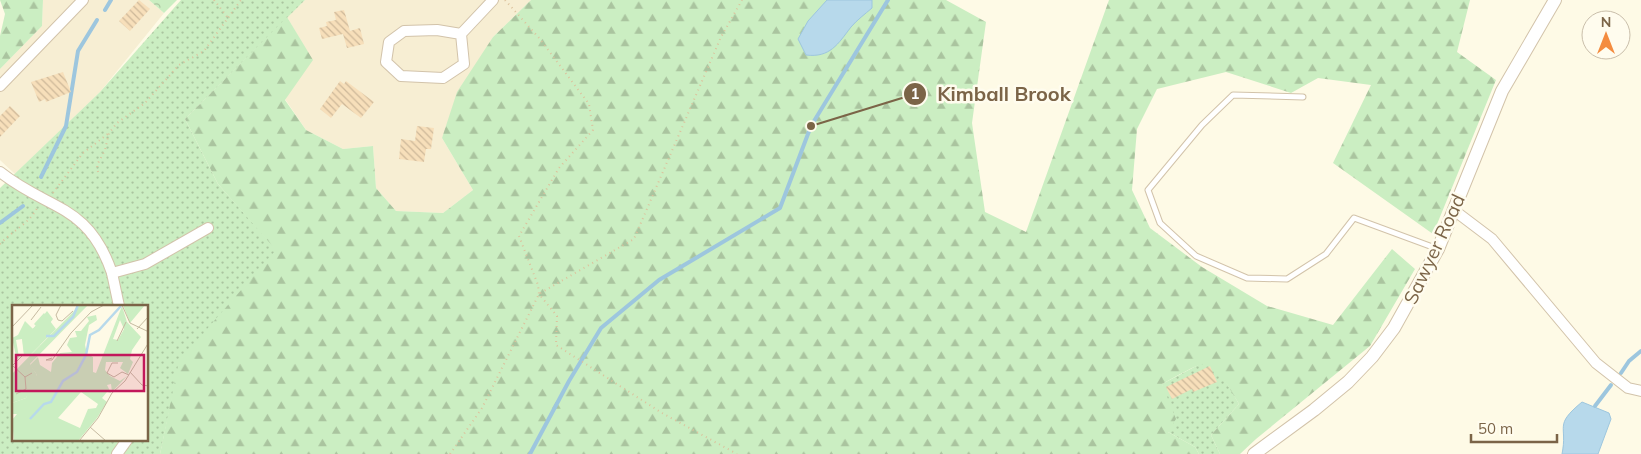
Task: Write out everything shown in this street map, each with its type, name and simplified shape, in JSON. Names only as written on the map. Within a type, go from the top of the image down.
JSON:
[{"type":"street","points":[[0,86],[83,0]]},
{"type":"street","points":[[461,34],[437,30],[404,31],[389,42],[386,62],[401,76],[443,78],[464,64],[461,34],[493,0]]},
{"type":"street","name":"Sawyer Road","points":[[1254,454],[1314,410],[1348,382],[1372,357],[1408,307],[1455,211],[1502,91],[1555,0]]},
{"type":"street","points":[[0,172],[73,215],[89,228],[101,244],[112,273],[119,305]]},
{"type":"street","points":[[1455,211],[1492,239],[1596,363],[1628,388],[1641,391]]},
{"type":"street","points":[[112,273],[145,264],[208,228]]},
{"type":"street","points":[[117,454],[126,442]]},
{"type":"lane","points":[[1303,98],[1233,95],[1202,125],[1148,190],[1160,223],[1196,256],[1247,278],[1287,279],[1326,254],[1354,218],[1438,249]]},
{"type":"path","points":[[214,0],[228,18]]},
{"type":"path","points":[[47,199],[83,153],[108,133],[117,123],[145,103],[179,65],[204,51],[241,0]]},
{"type":"path","points":[[450,454],[482,408],[539,294],[538,285],[519,236],[559,168],[593,130],[589,104],[540,39],[505,0]]},
{"type":"path","points":[[539,294],[634,239],[721,37],[742,0]]},
{"type":"path","points":[[98,172],[97,165],[105,150],[108,133]]},
{"type":"path","points":[[0,244],[13,230],[32,218],[38,207]]},
{"type":"path","points":[[539,294],[557,316],[556,345],[662,414],[737,454]]},
{"type":"shaded area","points":[[43,0],[149,0],[164,13],[100,92],[15,174],[0,160],[0,69],[42,26]]},
{"type":"shaded area","points":[[305,0],[531,0],[493,37],[442,138],[473,190],[443,213],[396,211],[376,188],[373,146],[343,149],[306,130],[285,99],[312,60],[287,17]]},
{"type":"green space","points":[[0,0],[43,0],[42,26],[0,69],[0,36],[5,14]]},
{"type":"green space","points":[[149,0],[177,0],[164,13]]},
{"type":"green space","points":[[181,0],[305,0],[185,119],[218,184],[277,250],[180,361],[160,454],[0,454],[0,188],[100,92]]},
{"type":"green space","points":[[531,0],[946,0],[986,22],[972,123],[985,212],[1026,232],[1109,0],[1470,0],[1457,52],[1496,80],[1433,234],[1333,163],[1371,85],[1318,78],[1291,93],[1226,72],[1157,89],[1137,129],[1132,190],[1150,228],[1202,267],[1267,306],[1333,325],[1392,249],[1415,269],[1370,346],[1240,454],[1220,454],[1211,435],[1239,404],[1221,375],[1209,364],[1192,368],[1162,384],[1176,419],[1168,432],[1195,447],[1199,454],[160,454],[179,361],[276,250],[218,184],[185,119],[287,17],[313,60],[285,100],[306,130],[343,149],[373,146],[376,188],[396,211],[443,213],[473,190],[442,138],[457,92],[493,37]]},
{"type":"green space","points":[[1210,363],[1218,368],[1239,404],[1211,435],[1220,454],[1199,454],[1195,447],[1168,432],[1162,384],[1200,364]]},
{"type":"water","points":[[827,0],[872,0],[872,8],[853,24],[833,48],[821,54],[806,55],[798,39],[808,21]]},
{"type":"water","points":[[1582,402],[1609,413],[1611,419],[1598,454],[1562,454],[1563,426],[1567,416]]},
{"type":"building","points":[[139,0],[150,9],[130,31],[119,21]]},
{"type":"building","points":[[344,10],[350,31],[360,28],[364,44],[347,48],[343,34],[322,39],[319,28],[327,26],[326,22],[336,20],[334,12]]},
{"type":"building","points":[[63,72],[71,92],[46,102],[45,99],[39,102],[31,82]]},
{"type":"building","points":[[340,81],[344,84],[346,81],[374,102],[361,118],[342,104],[331,118],[320,109]]},
{"type":"building","points":[[10,106],[20,116],[0,137],[0,116]]},
{"type":"building","points":[[417,126],[434,128],[431,149],[426,149],[424,162],[399,159],[401,139],[415,141]]},
{"type":"building","points":[[1210,366],[1217,382],[1193,392],[1192,389],[1172,399],[1166,387]]},
{"type":"waterway","points":[[105,10],[111,0]]},
{"type":"waterway","points":[[530,454],[569,381],[601,328],[659,280],[780,208],[811,126],[888,0]]},
{"type":"waterway","points":[[41,177],[66,126],[78,51],[97,20]]},
{"type":"waterway","points":[[0,223],[23,206]]},
{"type":"waterway","points":[[1621,373],[1629,361],[1641,351]]},
{"type":"waterway","points":[[1595,406],[1611,385]]},
{"type":"place","name":"Kimball Brook","points":[[811,126]]}]
